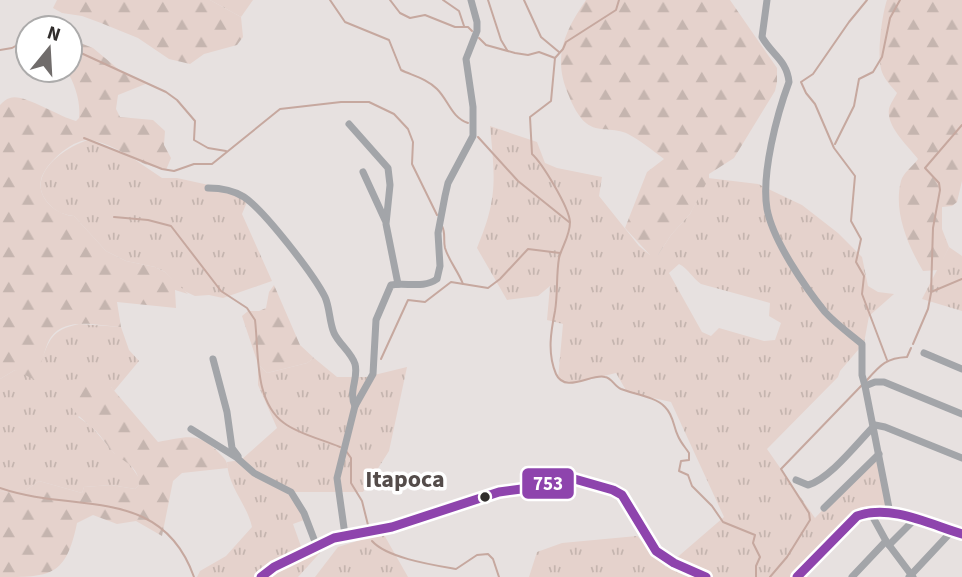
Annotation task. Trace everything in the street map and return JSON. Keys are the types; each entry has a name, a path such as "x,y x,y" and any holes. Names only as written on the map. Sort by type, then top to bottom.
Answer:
{"street":[{"path":"345,535 337,478 355,406 373,374 374,336 380,310 391,285 423,285 437,279 440,266 438,233 448,183 473,136 473,107 466,59 477,31 471,0"},
{"path":"767,0 762,37 783,62 789,82 770,153 766,198 770,222 801,280 829,316 862,344 862,375 868,384 890,513"},
{"path":"349,124 388,168 390,185 386,224"},
{"path":"363,172 386,224 398,284"},
{"path":"208,188 230,191 251,203 267,219 322,291 334,332 354,363 356,371 352,393 355,406"},
{"path":"924,353 962,369"},
{"path":"213,359 227,412 232,448 254,473 294,495 317,547"},
{"path":"868,384 884,382 962,414"},
{"path":"874,425 962,458"},
{"path":"796,480 808,485 814,483 874,425"},
{"path":"191,429 244,463"},
{"path":"824,508 879,454"},
{"path":"261,577 274,567 345,535 392,527 495,493 571,478 622,495 656,551 674,563 706,577"},
{"path":"869,510 887,543 911,576 952,531"},
{"path":"797,577 857,516 869,510 890,513 962,534"},
{"path":"852,577 914,520"}],"green space":[{"path":"57,0 210,0 241,17 243,37 237,45 204,54 190,64 169,59 138,38 84,17 84,14 62,13 53,8"},
{"path":"210,0 253,0 241,17"},
{"path":"586,0 730,0 777,68 775,91 734,158 709,174 690,214 658,255 650,255 625,228 647,172 664,159 628,134 596,128 586,123 574,107 564,82 561,57 566,34"},
{"path":"887,0 962,0 962,181 957,202 952,206 942,207 942,229 949,247 938,270 923,271 912,251 900,216 901,181 918,159 894,130 889,116 897,93 882,72 880,62 882,24"},
{"path":"84,44 93,48 123,73 148,83 118,95 116,109 120,117 153,120 165,131 164,145 171,158 166,170 143,163 103,143 83,140 53,160 41,180 42,194 55,209 74,216 106,251 126,261 165,272 188,294 175,290 176,308 117,302 121,327 74,324 57,330 49,340 41,363 59,372 61,384 41,383 15,370 0,379 0,105 16,97 76,121 79,112 74,84 84,84"},
{"path":"490,126 537,142 545,163 602,177 599,196 639,246 650,255 658,255 690,214 708,178 758,184 802,205 838,233 862,257 868,286 878,292 894,294 869,316 864,343 838,377 767,449 815,518 876,454 886,506 882,511 857,525 802,577 529,577 537,552 562,543 637,536 666,567 724,517 671,402 627,392 616,373 575,383 558,379 563,324 547,320 550,286 538,296 507,300 477,248 492,201 494,175","holes":["679,264 701,284 770,303 769,316 781,323 775,340 764,341 719,328 711,336 702,332 669,273"]},
{"path":"88,140 128,155 162,178 177,178 245,193 247,202 242,214 272,281 223,298 195,296 182,290 165,272 126,261 106,251 74,216 54,209 42,194 41,184 50,164 68,149"},
{"path":"949,247 962,256 962,311 922,299"},
{"path":"274,285 300,345 314,358 307,363 267,373 258,364 242,316 248,311 266,308 269,292"},
{"path":"79,324 121,327 129,350 139,361 114,391 111,387 78,417 91,426 114,453 127,460 139,478 139,485 135,489 111,485 84,487 82,493 39,481 26,490 0,492 0,379 15,370 21,371 40,364 53,337 62,329"},
{"path":"314,358 337,377 366,377 407,367 389,451 363,492 286,492 295,500 304,520 293,524 303,552 327,545 298,577 197,577 200,571 226,556 252,527 231,479 227,462 241,460 277,428 258,385 258,364 267,373 307,363"},
{"path":"74,379 111,387 158,442 199,439 226,460 228,468 182,473 173,481 162,536 136,521 117,524 93,515 77,523 67,554 53,570 32,576 0,577 0,492 26,490 39,481 82,493 84,487 111,485 135,489 139,485 134,469 113,452 72,408 67,394"},
{"path":"383,533 408,577 315,577 338,547"}],"waterway":[{"path":"330,0 345,22 389,40 401,70 433,86 458,117 468,123"},
{"path":"390,0 400,13 410,18 425,15 455,27 468,27 472,31"},
{"path":"443,0 459,11 464,26"},
{"path":"488,0 507,50"},
{"path":"524,0 541,37 559,52"},
{"path":"619,0 616,10 566,42 555,58 551,101 530,117 532,154 554,186 570,222 558,265 551,358 560,380 572,383 605,377 621,389 651,398 668,410 676,432 689,453 689,460 681,461 679,471 688,475 692,486 712,506 723,522 755,535 753,543 760,557 756,566 756,577"},
{"path":"867,0 813,74 801,82 815,104 834,148 855,176 851,221 861,239 856,262 864,276 862,294 887,360"},
{"path":"835,144 854,106 859,79 873,72 882,57 890,18 900,0"},
{"path":"479,38 486,45 515,53 528,55 539,52 555,58"},
{"path":"0,50 14,47"},
{"path":"84,54 166,92 177,100 195,121 194,140 208,148 226,151"},
{"path":"84,138 162,169 174,171 194,164 212,164 280,109 341,102 369,102 394,114 408,129 413,142 412,164 437,215"},
{"path":"913,344 928,309 931,293 933,228 940,190 939,183 925,168 962,125"},
{"path":"478,137 518,181 569,222"},
{"path":"114,217 148,220 171,226 221,291 247,308 255,320 260,376 267,402 274,414 297,431 340,447"},
{"path":"442,226 444,245 463,284"},
{"path":"381,359 408,300 425,302 451,282 488,288 528,249 560,253"},
{"path":"931,292 962,279"},
{"path":"867,380 885,363 907,357 911,348"},
{"path":"770,577 787,557 810,520 809,513 781,469 862,385"},
{"path":"346,451 351,458 351,483 362,501 369,529"},
{"path":"0,488 28,495 112,507 138,515 160,528 179,548 194,577"},
{"path":"372,541 399,556 456,569 477,555 488,554 493,559 499,577"}],"transit line":[{"name":"753","path":"261,577 274,567 334,538 392,527 499,492 571,478 622,495 656,551 674,563 706,577"},
{"name":"753","path":"797,577 857,516 883,512 896,514 962,534"}],"district":[{"name":"Itapoca","path":"405,479"}]}
